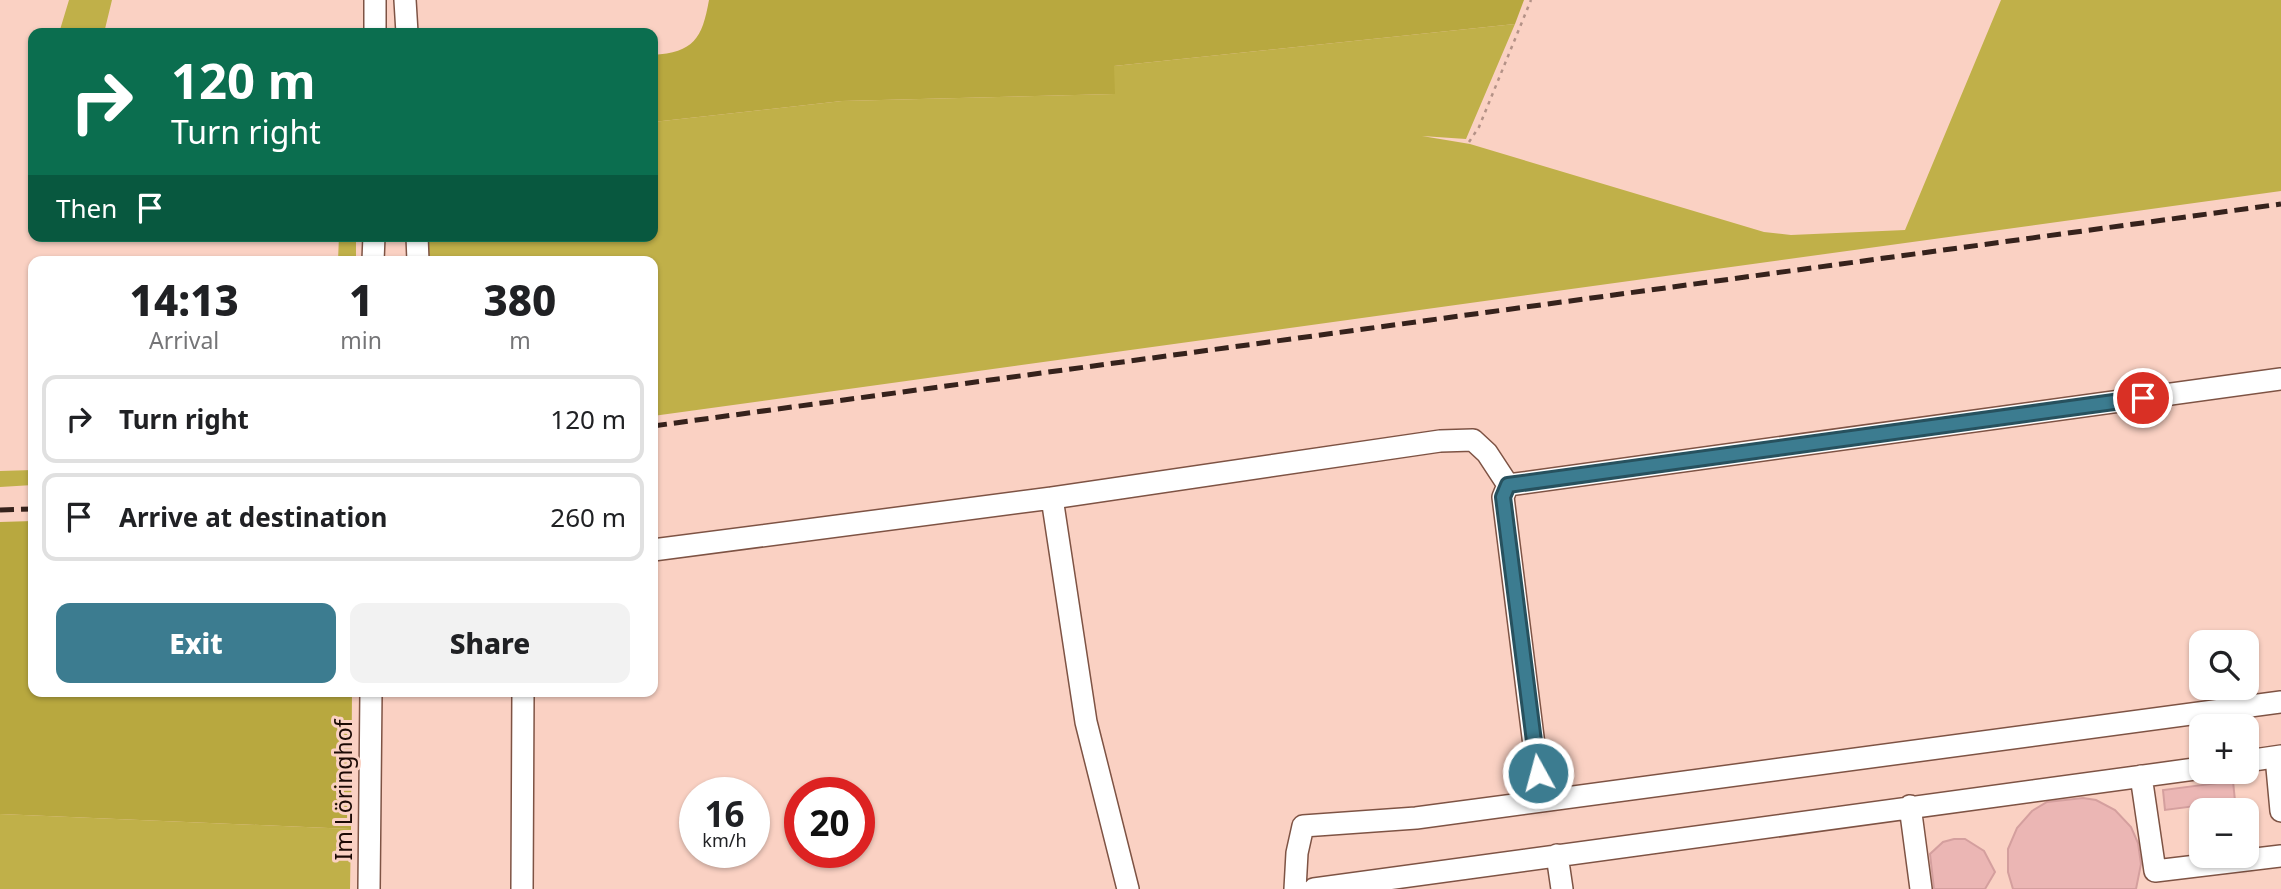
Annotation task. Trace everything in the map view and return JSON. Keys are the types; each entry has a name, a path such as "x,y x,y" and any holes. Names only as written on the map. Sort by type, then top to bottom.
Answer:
{"street":[{"path":"375,0 375,28"},
{"path":"405,0 407,28"},
{"path":"1508,485 2281,379"},
{"path":"658,549 1052,498 1440,441 1473,440 1487,453 1508,485"},
{"path":"1508,485 1503,497 1541,801"},
{"path":"1052,498 1086,722 1128,889"},
{"name":"Im Löringhof","path":"369,889 370,697"},
{"path":"522,889 523,697"},
{"path":"1295,889 1297,853 1303,826 1416,818 2281,702"},
{"path":"2259,759 2278,757 2281,811"},
{"path":"1314,889 2189,770"},
{"path":"2141,776 2155,871 2281,856"},
{"path":"1910,806 1921,889"},
{"path":"1557,855 1562,889"}],"path":[{"path":"1469,142 1479,127 1531,0"}],"shaded area":[{"path":"69,0 112,0 105,28 61,28"},
{"path":"709,0 1524,0 1515,24 1114,66 1115,94 842,101 658,121 658,54 687,47 694,41 703,25"},
{"path":"2001,0 2281,0 2281,191 658,415 658,256 426,256 425,242 658,242 658,121 842,101 1114,94 1114,66 1515,24 1466,139 1422,136 1470,144 1764,232 1791,235 1905,230"},
{"path":"339,242 356,242 356,256 338,256"},
{"path":"28,470 28,485 0,487 0,471"},
{"path":"28,521 28,697 352,697 351,829 0,814 0,522"},
{"path":"0,814 351,829 350,889 0,889"}],"building":[{"path":"2233,784 2235,798 2189,798 2189,807 2165,810 2163,790"},
{"path":"2083,798 2096,800 2115,810 2131,827 2138,843 2141,864 2136,889 2013,889 2008,872 2008,849 2017,828 2032,811 2047,802"},
{"path":"1965,839 1984,851 1995,872 1985,889 1934,889 1930,854 1943,842"}],"railway":[{"path":"658,425 2281,204"},
{"path":"0,510 28,509"}],"route":[{"path":"1538,773 1503,497 1508,485 2143,398"}]}
